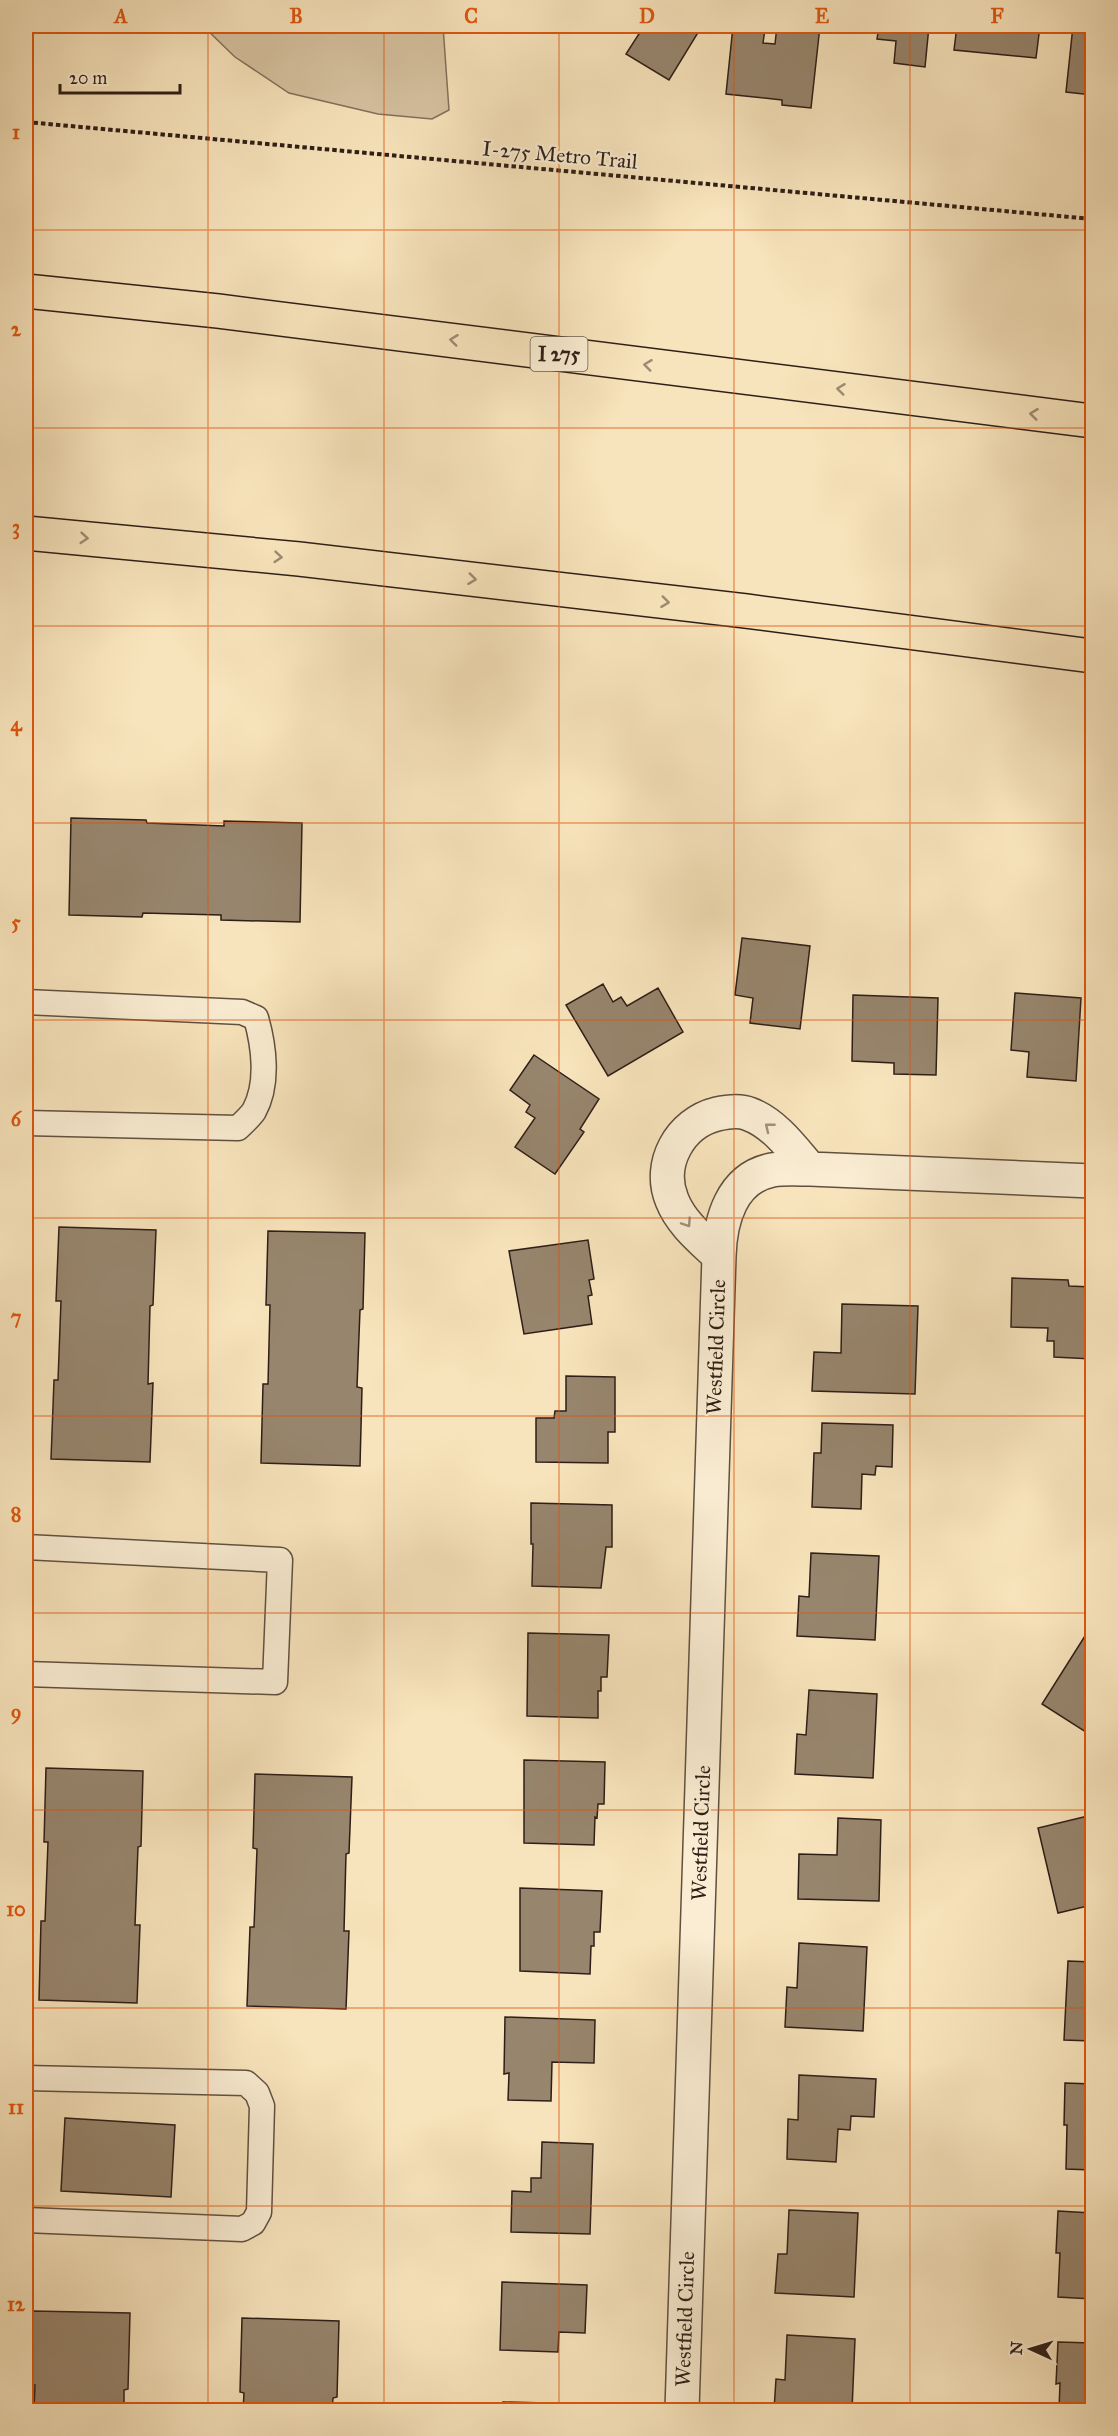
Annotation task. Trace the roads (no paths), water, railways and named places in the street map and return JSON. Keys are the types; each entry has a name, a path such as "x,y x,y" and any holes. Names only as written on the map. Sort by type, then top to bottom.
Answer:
{"highway":[{"name":"I 275","path":"26,291 218,310 1092,421"},
{"path":"26,533 311,560 746,611 1092,656"}],"street":[{"name":"Westfield Circle","path":"719,1256 690,1230 672,1200 666,1175 674,1150 682,1135 705,1117 726,1112 747,1113 773,1130 810,1169"},
{"name":"Westfield Circle","path":"682,2410 719,1256 723,1218 730,1202 741,1188 756,1176 771,1170 810,1169 1092,1181"}],"lane":[{"path":"26,1002 242,1012 256,1018 263,1043 262,1089 254,1112 238,1128 26,1124"},
{"path":"26,1547 280,1560 275,1682 26,1674"},
{"path":"26,2078 246,2083 257,2093 262,2106 259,2212 253,2223 242,2229 26,2220"}]}
